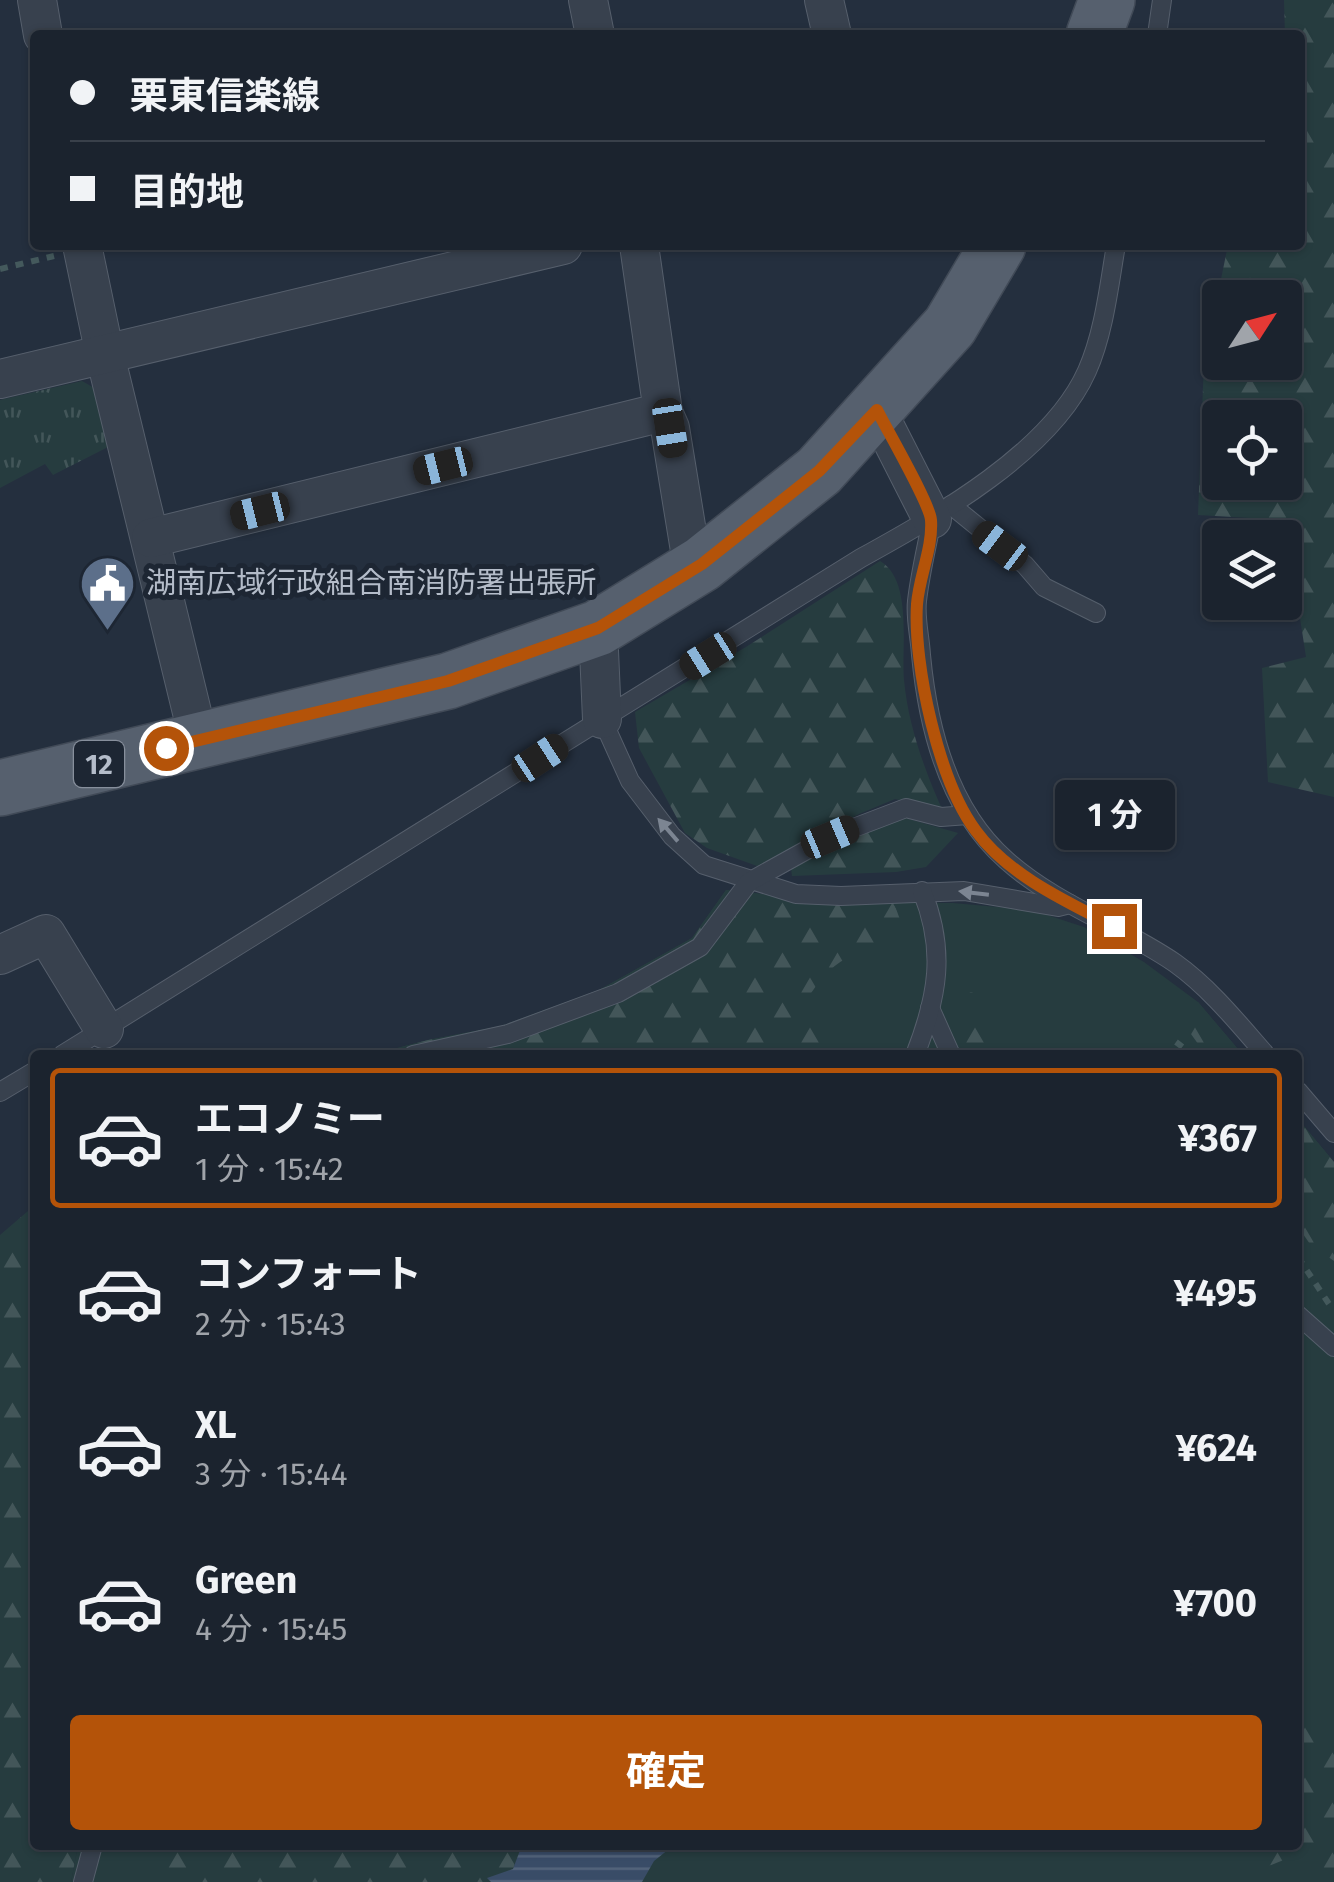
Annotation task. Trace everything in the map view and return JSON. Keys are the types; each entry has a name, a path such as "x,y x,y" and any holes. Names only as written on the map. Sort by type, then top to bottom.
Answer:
{"main road":[{"path":"1096,30 1108,0"},
{"name":"12","path":"0,788 448,681 598,628 693,569 819,471 950,326 995,250"}],"street":[{"path":"36,0 42,30"},
{"path":"588,0 595,30"},
{"path":"824,0 831,30"},
{"path":"83,250 199,740"},
{"path":"0,380 542,250"},
{"path":"640,250 662,412 670,428 693,569"},
{"path":"877,410 942,512"},
{"path":"150,538 662,412"},
{"path":"598,628 602,719"},
{"path":"0,955 46,934 104,1028"}],"lane":[{"path":"1158,30 1162,0"},
{"path":"70,1050 942,512 1059,419 1088,370 1115,250"},
{"path":"942,512 1024,565 1044,588 1096,613"},
{"path":"942,512 917,605 924,695 944,768 976,831 1009,863 1070,904 1177,964 1261,1050"},
{"path":"602,719 630,781 672,836 704,865 796,894 964,891 1058,907 1070,904"},
{"path":"435,1050 508,1034 618,994 700,947 749,882 830,837 906,808 941,817 968,815"},
{"path":"917,1050 938,968 935,924 922,891"},
{"path":"930,1008 948,1050"},
{"path":"0,1092 30,1074"},
{"path":"1302,1096 1334,1133"},
{"path":"1302,1318 1334,1346"},
{"path":"83,1882 92,1850"}],"path":[{"path":"1176,1042 1186,1050"},
{"path":"1302,1263 1334,1312"}],"green space":[{"path":"1284,0 1334,0 1334,797 1268,782 1262,668 1306,657 1300,620 1302,520 1198,515 1202,413 1202,500 1302,500 1302,400 1203,400 1203,380 1302,380 1302,280 1221,280 1227,250 1305,250 1305,30 1285,30"},
{"path":"82,381 96,389 110,446 53,475 45,464 0,488 0,400"},
{"path":"880,561 890,570 901,598 909,713 942,809 895,799 760,867 707,848 685,833 639,748 635,712"},
{"path":"902,817 958,833 926,867 792,876 791,868 833,845"},
{"path":"726,890 834,902 953,903 1032,910 1084,927 1144,962 1198,1002 1239,1050 389,1050 501,1026 599,990 692,938"},
{"path":"726,890 834,902 894,903 903,928 890,942 841,962 824,976 807,999 862,1050 389,1050 501,1026 599,990 692,938"},
{"path":"971,992 988,999 991,1016 1007,1041 991,1050 967,1050 954,1001"},
{"path":"1198,1002 1239,1050 1202,1050 1186,1027"},
{"path":"1302,1124 1334,1162 1334,1882 71,1882 77,1850 1302,1850"},
{"path":"1302,1124 1334,1162 1334,1261 1310,1244 1302,1233"},
{"path":"30,1209 30,1850 77,1850 71,1882 0,1882 0,1235"},
{"path":"1302,1723 1334,1734 1334,1880 1291,1857 1266,1867 1220,1850 1302,1850"},
{"path":"157,1850 520,1850 513,1869 488,1877 491,1882 157,1882 150,1866"}],"water":[{"path":"520,1850 668,1850 654,1861 642,1882 491,1882 487,1878 513,1869"}],"place":[{"name":"湖南広域行政組合南消防署出張所","path":"107,632"}],"route":[{"path":"166,748 448,681 598,628 702,564 819,471 877,410 932,519 917,605 924,695 944,768 976,831 1009,863 1070,904 1114,926"}]}
